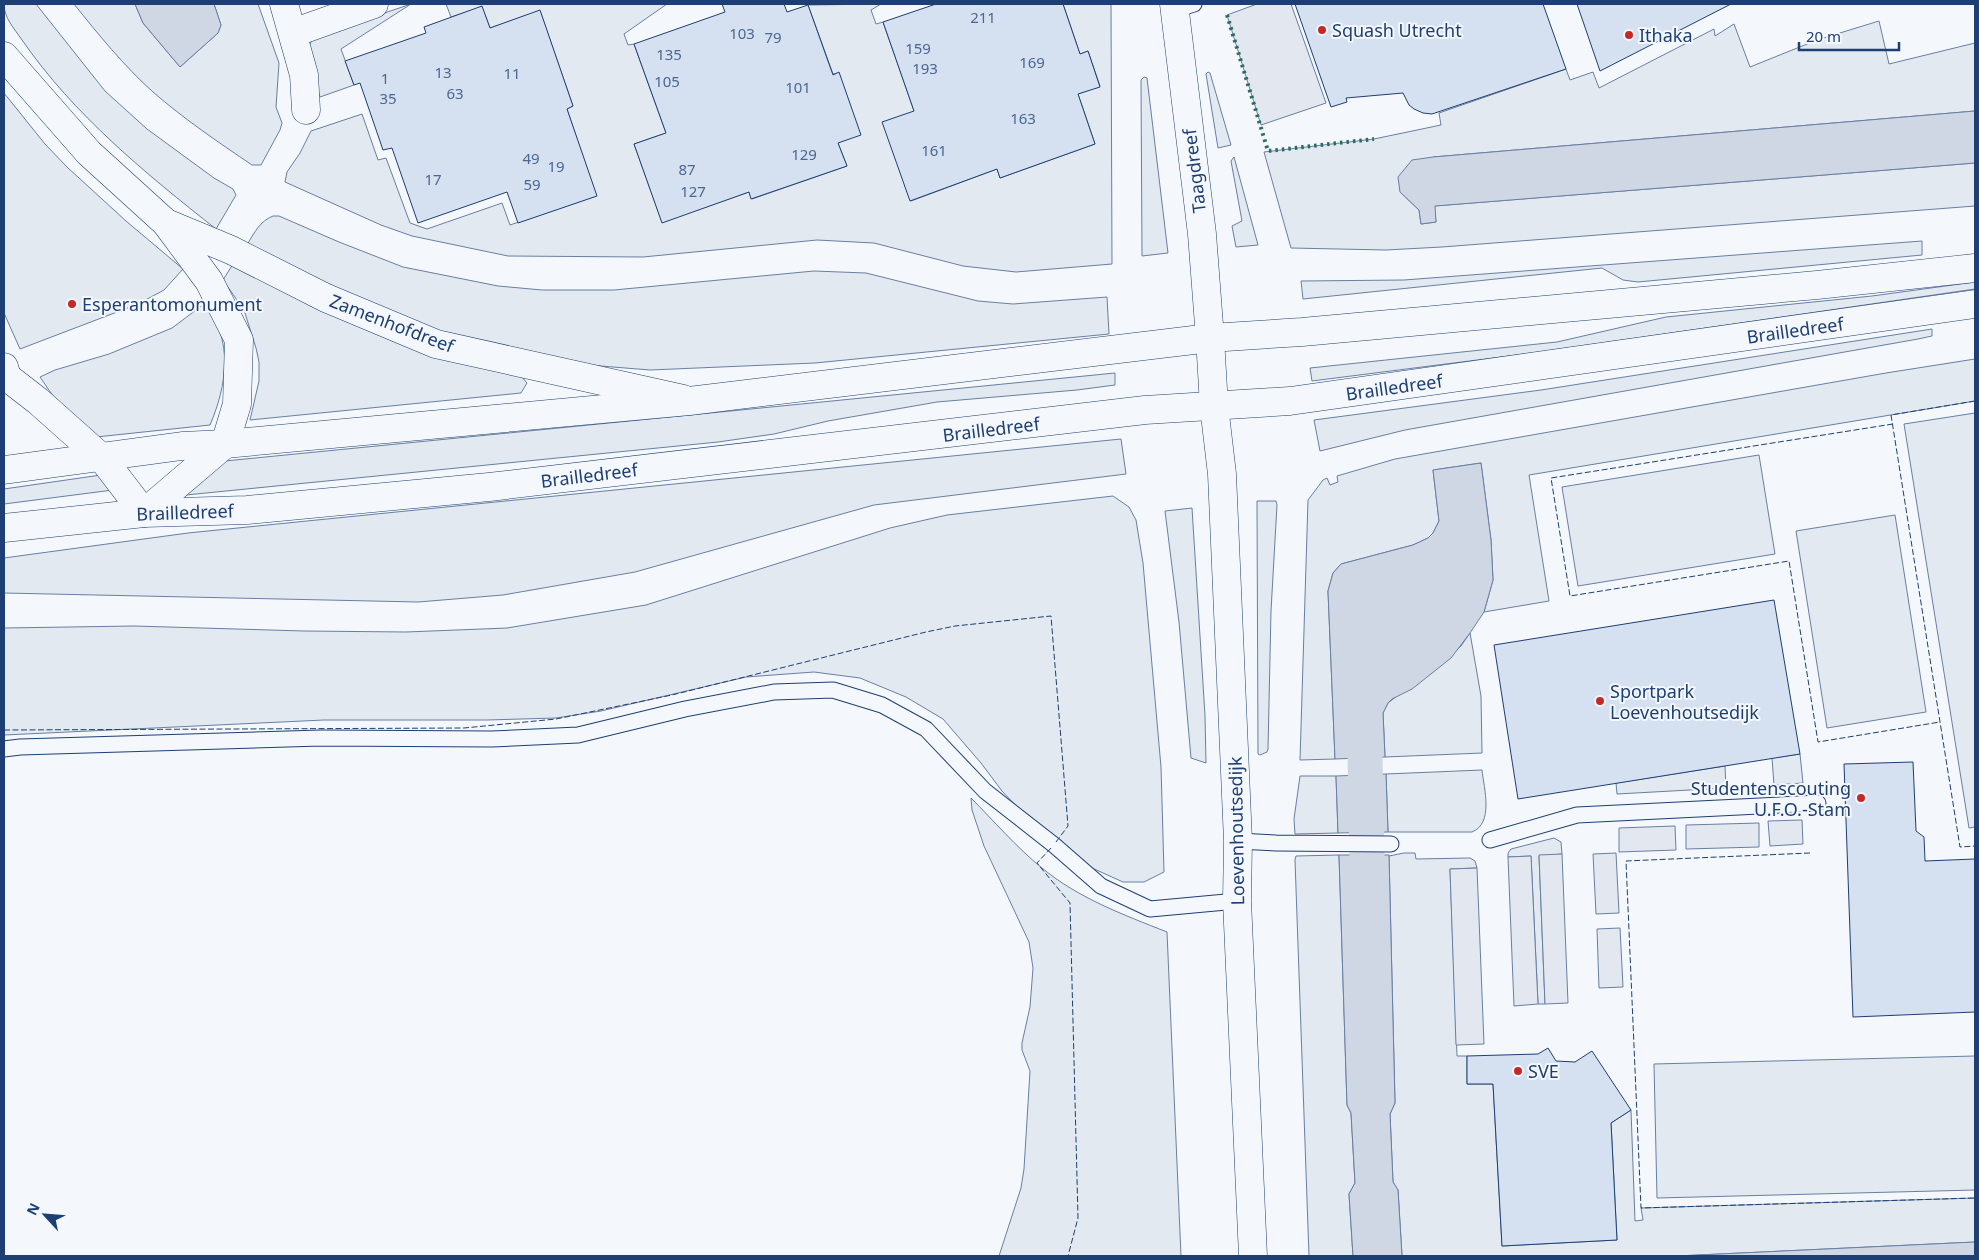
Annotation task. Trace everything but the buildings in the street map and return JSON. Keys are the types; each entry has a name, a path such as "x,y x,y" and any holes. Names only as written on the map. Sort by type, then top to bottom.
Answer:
{"main road":[{"path":"284,4 304,75 306,110"},
{"path":"293,33 374,4"},
{"name":"Taagdreef","path":"1181,6 1202,234 1214,406"},
{"name":"Zamenhofdreef","path":"4,56 89,153 166,223 209,281 239,340 237,404 225,444"},
{"name":"Zamenhofdreef","path":"166,223 230,250 326,298 436,344 689,401"},
{"path":"4,470 182,446 225,444 689,401 1210,338 1302,332 1757,291 1975,268"},
{"name":"Brailledreef","path":"4,528 144,513 247,510 489,487 1145,410 1300,400 1975,304"},
{"path":"5,380 38,401 102,458 144,513 225,444"},
{"name":"Loevenhoutsedijk","path":"1214,406 1222,474 1238,841 1237,901 1253,1256"}],"lane":[{"path":"4,749 321,738 492,739 578,735 685,709 774,692 833,690 882,705 926,729 985,791 1040,833 1101,886 1150,909 1237,901"},
{"path":"1490,840 1577,815 1818,803"},
{"path":"1238,841 1392,844"}],"shaded area":[{"path":"4,4 36,4 105,91 147,129 214,178 233,189 236,195 216,229 112,142 64,93 42,67 13,27 4,9"},
{"path":"74,4 135,4 143,23 180,67 218,33 221,25 214,4 258,4 279,63 276,107 282,123 261,165 252,165 189,121 153,92 122,61"},
{"path":"135,4 214,4 221,25 218,33 180,67 143,23"},
{"path":"411,4 341,49 354,85 320,97 309,65 308,49 311,42 317,36"},
{"path":"446,4 667,4 624,34 628,45 634,44 666,133 634,144 662,222 749,192 752,199 847,166 838,143 838,73 833,74 808,5 881,4 871,10 876,24 883,22 914,111 911,201 997,169 1000,178 1095,144 1078,94 1100,86 1088,51 1080,54 1063,4 1111,4 1112,264 1016,272 963,266 874,243 817,240 643,257 508,256 412,236 381,225 285,182 287,172 300,153 311,131 362,114 378,160 386,158 410,223 427,229 502,203 510,225 596,196 567,109 573,106 540,11 490,28 482,7 451,17"},
{"path":"1257,4 1291,4 1326,103 1261,125 1227,15"},
{"path":"1879,21 1889,64 1975,43 1975,111 1433,157 1400,192 1419,210 1421,224 1436,222 1434,206 1975,163 1975,206 1442,247 1386,250 1291,248 1264,152 1374,139 1441,125 1439,113 1566,69 1570,80 1593,72 1599,88 1714,29 1715,36 1734,24 1750,67 1817,40"},
{"path":"1210,73 1231,145 1218,148 1206,74"},
{"path":"1144,77 1147,78 1168,253 1142,256 1141,80"},
{"path":"4,93 45,144 67,167 126,221 183,269 164,290 138,304 20,349 4,313"},
{"path":"1975,111 1975,163 1435,206 1436,222 1421,224 1419,210 1400,192 1398,177 1412,160 1433,157"},
{"path":"1234,157 1258,245 1236,247 1232,226 1242,221 1231,161"},
{"path":"273,216 279,216 403,267 498,286 542,290 614,290 814,271 866,273 978,301 1013,304 1107,297 1109,334 815,363 650,370 576,364 432,331 353,300 247,245 261,224"},
{"path":"1922,241 1922,255 1638,282 1623,280 1602,268 1303,299 1301,281 1404,280"},
{"path":"233,264 311,306 400,344 521,376 527,383 521,393 250,420 259,381 259,362 244,310 223,280"},
{"path":"1975,282 1975,289 1540,352 1312,381 1310,368 1557,342 1666,317 1872,296"},
{"path":"204,304 214,318 220,332 224,347 225,363 220,394 210,425 96,437 53,396 40,377 55,370 109,354 172,328"},
{"path":"1932,329 1932,336 1918,339 1405,430 1320,451 1314,420 1541,390"},
{"path":"1975,359 1975,401 1529,475 1549,601 1484,612 1493,580 1491,540 1481,463 1433,470 1439,521 1433,533 1428,538 1413,545 1341,564 1333,573 1328,591 1335,759 1300,760 1308,500 1323,480 1327,478 1330,485 1338,482 1337,476 1395,459"},
{"path":"1115,373 1115,385 937,402 828,421 774,434 718,442 186,495 225,461"},
{"path":"1975,413 1975,827 1969,828 1904,424"},
{"path":"1121,439 1126,474 874,505 635,572 503,595 418,602 4,593 4,558 188,533"},
{"path":"1759,455 1775,554 1578,586 1562,487"},
{"path":"1481,463 1491,540 1493,580 1484,612 1451,658 1412,689 1388,703 1383,713 1385,757 1335,759 1328,591 1333,573 1341,564 1413,545 1428,538 1439,521 1433,470"},
{"path":"101,475 113,490 4,504 4,489"},
{"path":"1113,496 1129,507 1136,520 1143,563 1161,767 1164,872 1144,882 1123,882 1092,868 1040,831 1002,791 981,763 943,719 906,697 860,678 814,672 746,677 601,711 556,718 324,720 4,735 4,628 134,626 406,632 507,628 646,605 890,528 947,515"},
{"path":"1257,501 1276,501 1277,505 1271,611 1268,749 1267,752 1260,755 1258,754"},
{"path":"1192,508 1205,716 1206,763 1191,758 1179,622 1165,511"},
{"path":"1895,515 1926,712 1827,728 1796,531"},
{"path":"1470,633 1481,696 1482,753 1385,757 1383,713 1388,703 1461,646"},
{"path":"1800,754 1803,783 1774,785 1772,758"},
{"path":"1725,766 1726,788 1617,794 1616,783"},
{"path":"1482,770 1486,805 1483,821 1479,828 1472,832 1388,832 1386,774"},
{"path":"1386,774 1388,832 1338,833 1336,776"},
{"path":"1300,776 1336,776 1338,833 1295,834 1294,819"},
{"path":"971,798 1005,834 1056,879 1102,905 1167,932 1181,1256 999,1256 1021,1188 1024,1169 1030,1071 1022,1050 1022,1043 1030,1007 1033,968 1029,942 984,846 972,810"},
{"path":"1802,820 1803,844 1770,846 1768,821"},
{"path":"1759,823 1759,847 1686,849 1686,825"},
{"path":"1675,826 1676,850 1619,852 1619,828"},
{"path":"1554,838 1561,842 1562,854 1539,856 1545,1004 1538,1004 1531,856 1508,857 1508,853 1511,849"},
{"path":"1415,853 1416,859 1470,858 1475,861 1477,868 1450,869 1457,1056 1467,1056 1467,1084 1493,1084 1502,1246 1617,1240 1611,1123 1631,1110 1635,1221 1643,1220 1641,1208 1975,1198 1975,1242 1677,1256 1402,1256 1398,1190 1393,1182 1390,1114 1395,1103 1389,856"},
{"path":"1616,853 1619,913 1596,914 1593,854"},
{"path":"1562,854 1568,1003 1545,1004 1539,855"},
{"path":"1339,855 1347,1105 1351,1113 1355,1183 1349,1194 1353,1256 1309,1256 1295,860 1296,856"},
{"path":"1339,855 1389,855 1395,1103 1390,1114 1393,1182 1398,1190 1402,1256 1353,1256 1349,1194 1355,1183 1351,1113 1347,1105"},
{"path":"1531,856 1538,1004 1514,1006 1508,857"},
{"path":"1477,868 1484,1044 1456,1045 1450,869"},
{"path":"1620,928 1623,987 1599,988 1597,929"},
{"path":"1975,1056 1975,1190 1657,1198 1654,1064"},
{"path":"1975,1242 1975,1256 1677,1256"}],"waterway":[{"path":"1364,710 1368,903"}],"hedge":[{"path":"1227,15 1268,151 1374,139"}],"fence":[{"path":"1975,401 1891,415 1960,847 1975,846"},
{"path":"1893,424 1551,478 1570,596 1789,561 1818,742 1940,722"},
{"path":"4,730 464,728 556,719 672,695 926,632 955,626 1051,616 1068,826 1056,842"},
{"path":"1051,848 1037,863 1070,903 1078,1218 1068,1256"},
{"path":"1810,853 1626,861 1641,1208 1975,1198"}],"place":[{"name":"Squash Utrecht","path":"1322,30"},
{"name":"Ithaka","path":"1629,35"},
{"name":"Esperantomonument","path":"72,304"},
{"name":"Sportpark Loevenhoutsedijk","path":"1600,701"},
{"name":"Studentenscouting U.F.O.-Stam","path":"1861,798"},
{"name":"SVE","path":"1518,1071"}]}
